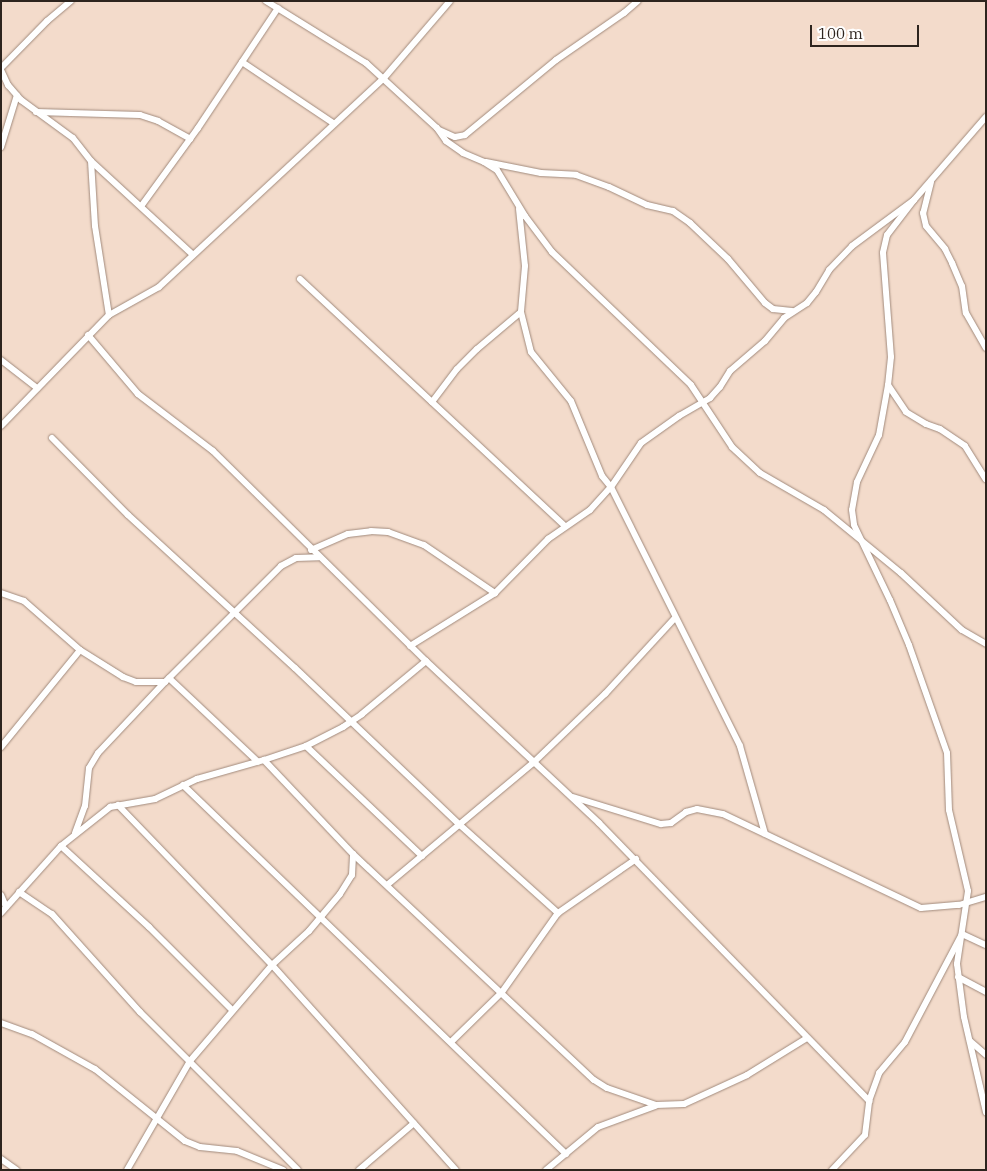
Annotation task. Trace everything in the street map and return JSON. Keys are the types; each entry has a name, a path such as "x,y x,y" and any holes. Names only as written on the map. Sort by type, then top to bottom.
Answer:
{"street":[{"path":"71,1 47,21 1,69 17,95 36,112 74,138 91,161 142,205 193,255"},
{"path":"266,1 352,54 384,78 437,128 446,141 462,153 484,162 541,173 576,176 600,184 647,205 673,212 690,223 716,248 769,306 783,312 794,311"},
{"path":"1,426 109,315 159,287 333,123 384,78 450,1"},
{"path":"437,128 455,137 465,135 556,60 624,13 638,1"},
{"path":"142,205 190,140 278,8"},
{"path":"242,62 333,123"},
{"path":"1,147 17,95"},
{"path":"36,112 140,115 158,122 190,140"},
{"path":"986,117 914,200 887,236 883,253 891,357 888,386 878,435 857,482 852,510 854,525 909,645 947,753 949,810 968,891 968,902 957,964 958,977 986,1112"},
{"path":"91,161 95,226 109,315"},
{"path":"484,162 496,170 518,205 552,252 692,385 732,447 760,473 824,510 901,573 962,630 986,644"},
{"path":"931,181 923,213 926,226 945,249 952,262 962,286 966,313 986,348"},
{"path":"410,646 495,593 540,546 565,526 590,510 611,487 641,443 678,416 703,402 720,388 730,371 765,341 784,318 816,292 829,270 852,246 914,200"},
{"path":"518,205 525,266 521,312 531,352 571,401 602,476 611,487 740,746 765,834"},
{"path":"300,279 565,526"},
{"path":"432,402 457,369 477,349 521,312"},
{"path":"88,335 138,394 213,451 319,557 358,592 410,646 636,859 869,1101"},
{"path":"1,360 37,388"},
{"path":"888,386 906,412 926,424 940,429 965,446 986,479"},
{"path":"52,438 128,515 351,721 460,825 558,913"},
{"path":"312,550 348,534 371,531 388,532 424,546 495,593"},
{"path":"74,834 85,806 87,776 93,760 167,680 281,566 296,558 319,557"},
{"path":"1,593 24,601 80,650 108,668 136,682 167,680 261,761 353,854 594,1080 607,1088 656,1106"},
{"path":"387,884 460,825 533,762 605,694 675,618"},
{"path":"1,747 80,650"},
{"path":"1,913 61,846 104,811 118,805 155,799 183,785 306,746 351,721 426,661"},
{"path":"306,746 422,856"},
{"path":"183,785 566,1154"},
{"path":"570,796 661,824 671,823 691,810 709,810 723,814 921,908 937,908 968,902 986,896"},
{"path":"118,805 272,965 456,1170"},
{"path":"61,846 149,927 232,1010"},
{"path":"127,1170 190,1061 272,965 301,940 319,918 352,875 353,854"},
{"path":"451,1042 502,992 558,913 636,859"},
{"path":"19,892 52,914 140,1012 298,1170"},
{"path":"1,895 6,907"},
{"path":"962,934 986,945"},
{"path":"832,1170 865,1135 869,1101 879,1073 905,1042 962,934"},
{"path":"958,977 986,992"},
{"path":"1,1023 32,1034 95,1069 191,1144 237,1151 284,1170"},
{"path":"546,1170 598,1127 656,1106 684,1104 711,1093 747,1075 807,1038"},
{"path":"970,1040 986,1055"},
{"path":"359,1170 414,1123"},
{"path":"1,1159 17,1170"}]}
